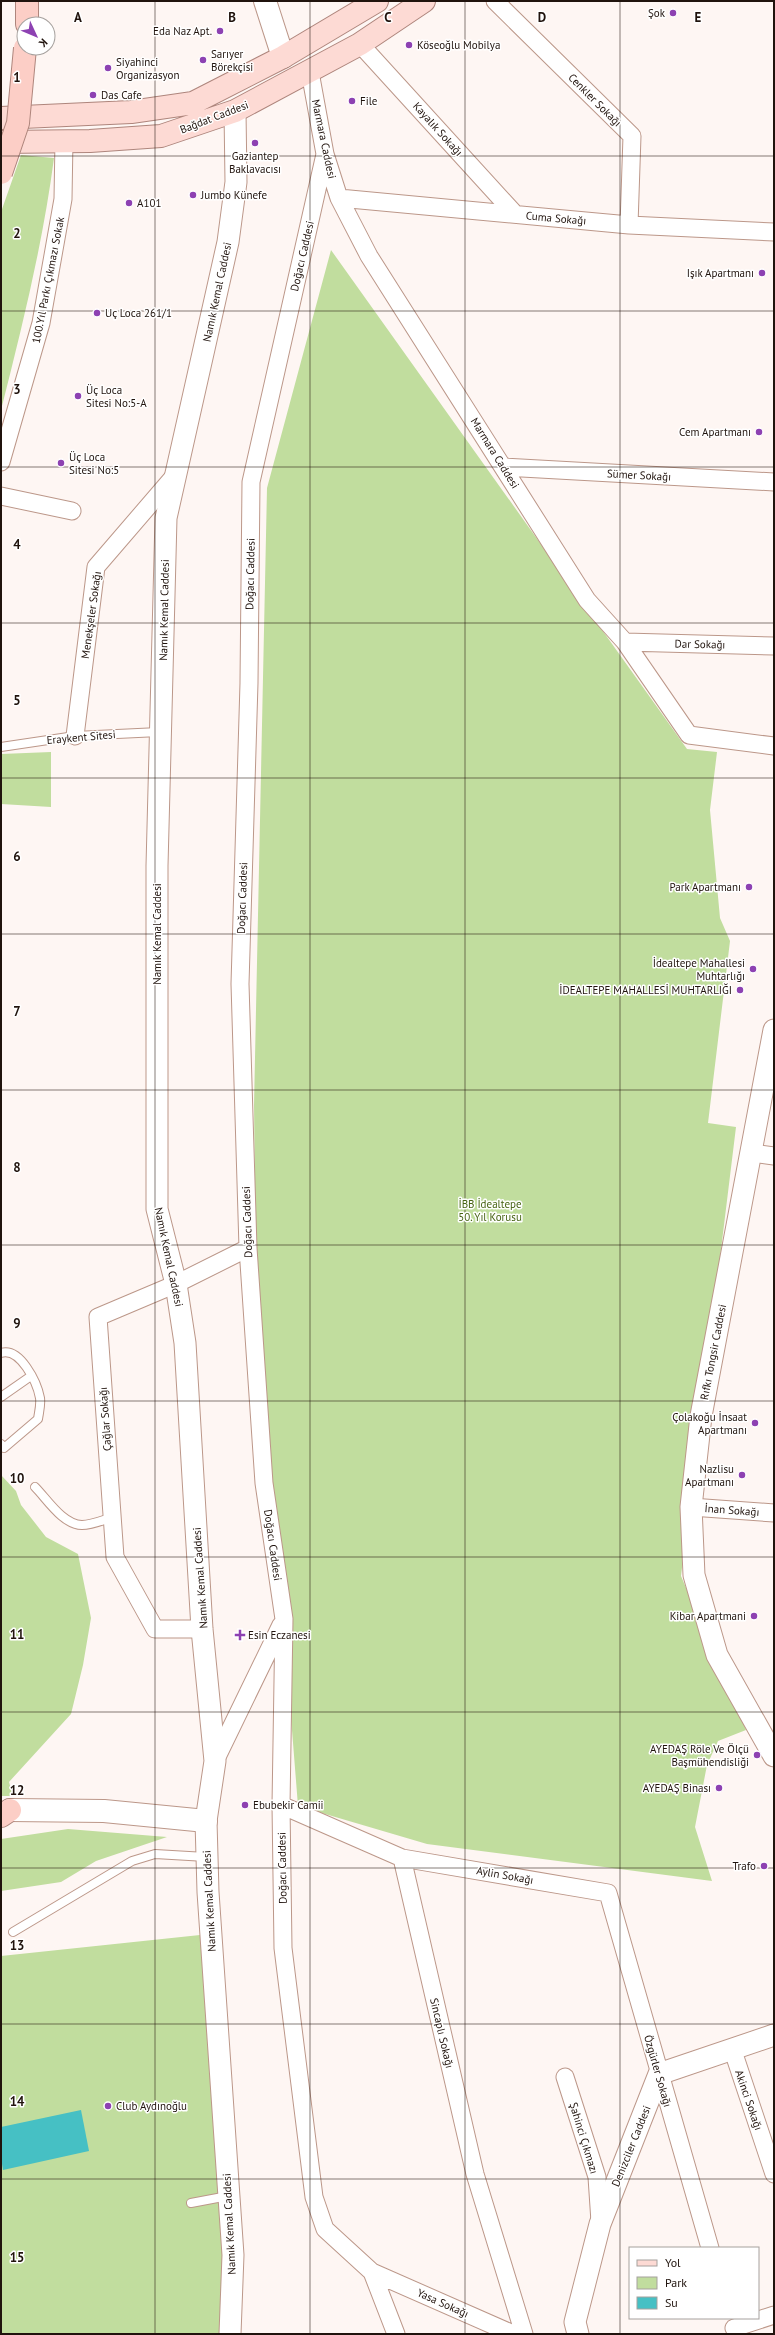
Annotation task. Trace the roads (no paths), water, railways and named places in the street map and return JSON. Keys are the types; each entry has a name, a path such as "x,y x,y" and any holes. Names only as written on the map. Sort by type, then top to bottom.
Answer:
{"highway":[{"path":"27,1 27,16"},
{"path":"1,173 18,123 24,56"}],"main road":[{"path":"265,1 283,57"},
{"name":"Bağdat Caddesi","path":"1,118 131,112 193,103 283,57 377,1"},
{"name":"Bağdat Caddesi","path":"1,142 161,136 235,111 360,44 424,1"},
{"path":"3,1810 104,1811 206,1821"}],"street":[{"name":"Cenkler Sokağı","path":"495,1 632,136 629,225"},
{"name":"Kayalık Sokağı","path":"360,44 515,214"},
{"name":"Marmara Caddesi","path":"310,72 325,154 338,198 369,256 587,600 625,642 689,735 774,746"},
{"name":"Namık Kemal Caddesi","path":"230,2334 233,2255 207,1857 206,1821 215,1761 202,1629 186,1343 176,1284 157,1209 157,866 162,732 166,518 228,242 236,182 235,111"},
{"name":"100.Yıl Parkı Çıkmazı Sokak","path":"1,462 42,323 63,199 64,140"},
{"name":"Doğacı Caddesi","path":"325,154 251,482 249,683 240,984 248,1248 264,1483 284,1620 281,1805 284,1948 314,2197 325,2229 372,2272"},
{"name":"Cuma Sokağı","path":"338,198 629,225 774,232"},
{"name":"Sümer Sokağı","path":"504,467 774,482"},
{"name":"Menekşeler Sokağı","path":"75,736 96,567 176,474"},
{"path":"1,496 72,511"},
{"name":"Dar Sokağı","path":"625,642 774,646"},
{"name":"Rıfkı Tongsir Caddesi","path":"774,1030 752,1153 701,1416 691,1507 694,1575 717,1655 774,1756"},
{"path":"752,1153 774,1156"},
{"name":"Çağlar Sokağı","path":"202,1629 155,1629 115,1557 98,1317 176,1284 248,1248"},
{"name":"İnan Sokağı","path":"691,1507 774,1513"},
{"path":"215,1761 284,1620"},
{"path":"281,1805 402,1858"},
{"name":"Aylin Sokağı","path":"402,1858 608,1893"},
{"name":"Sincaplı Sokağı","path":"402,1858 475,2174 524,2334"},
{"name":"Özgürler Sokağı","path":"608,1893 710,2247"},
{"path":"659,2074 774,2035"},
{"name":"Akinci Sokağı","path":"732,2048 774,2174"},
{"name":"Denizciler Caddesi","path":"578,2334 575,2322 600,2224 659,2074"},
{"name":"Şahinci Çıkmazı","path":"565,2078 597,2177 600,2224"},
{"path":"372,2272 396,2334"},
{"name":"Yasa Sokağı","path":"372,2272 513,2334"},
{"path":"733,2327 774,2315"}],"lane":[{"name":"Eraykent Sitesi","path":"1,747 75,736 162,732"},
{"path":"1,1353 8,1351 17,1354 31,1376 39,1396 38,1420 2,1446"},
{"path":"1,1397 31,1376"},
{"path":"35,1487 64,1517 74,1524 88,1525 112,1518"},
{"path":"13,1932 132,1861 143,1857 167,1853 207,1857"},
{"path":"191,2203 229,2196"}],"water":[{"path":"81,2110 89,2151 3,2170 1,2158 1,2127"}],"place":[{"name":"Şok","path":"673,13"},
{"name":"Eda Naz Apt.","path":"220,31"},
{"name":"Köseoğlu Mobilya","path":"409,45"},
{"name":"Sarıyer Börekçisi","path":"203,60"},
{"name":"Siyahinci Organizasyon","path":"108,68"},
{"name":"Das Cafe","path":"93,95"},
{"name":"File","path":"352,101"},
{"name":"Gaziantep Baklavacısı","path":"255,143"},
{"name":"Jumbo Künefe","path":"193,195"},
{"name":"A101","path":"129,203"},
{"name":"Işık Apartmanı","path":"762,273"},
{"name":"Uç Loca 261/1","path":"97,313"},
{"name":"Üç Loca Sitesi No:5-A","path":"78,396"},
{"name":"Cem Apartmanı","path":"759,432"},
{"name":"Üç Loca Sitesi No:5","path":"61,463"},
{"name":"Park Apartmanı","path":"749,887"},
{"name":"İdealtepe Mahallesi Muhtarlığı","path":"753,969"},
{"name":"İDEALTEPE MAHALLESİ MUHTARLIĞI","path":"740,990"},
{"name":"Çolakoğu İnsaat Apartmanı","path":"755,1423"},
{"name":"Nazlisu Apartmanı","path":"742,1475"},
{"name":"Kibar Apartmani","path":"754,1616"},
{"name":"Esin Eczanesi","path":"240,1635"},
{"name":"AYEDAŞ Röle Ve Ölçü Başmühendisliği","path":"757,1755"},
{"name":"AYEDAŞ Binası","path":"719,1788"},
{"name":"Ebubekir Camii","path":"245,1805"},
{"name":"Trafo","path":"764,1866"},
{"name":"Club Aydınoğlu","path":"108,2106"}],"park label":[{"name":"İBB İdealtepe 50. Yıl Korusu","path":"490,1210"}]}
